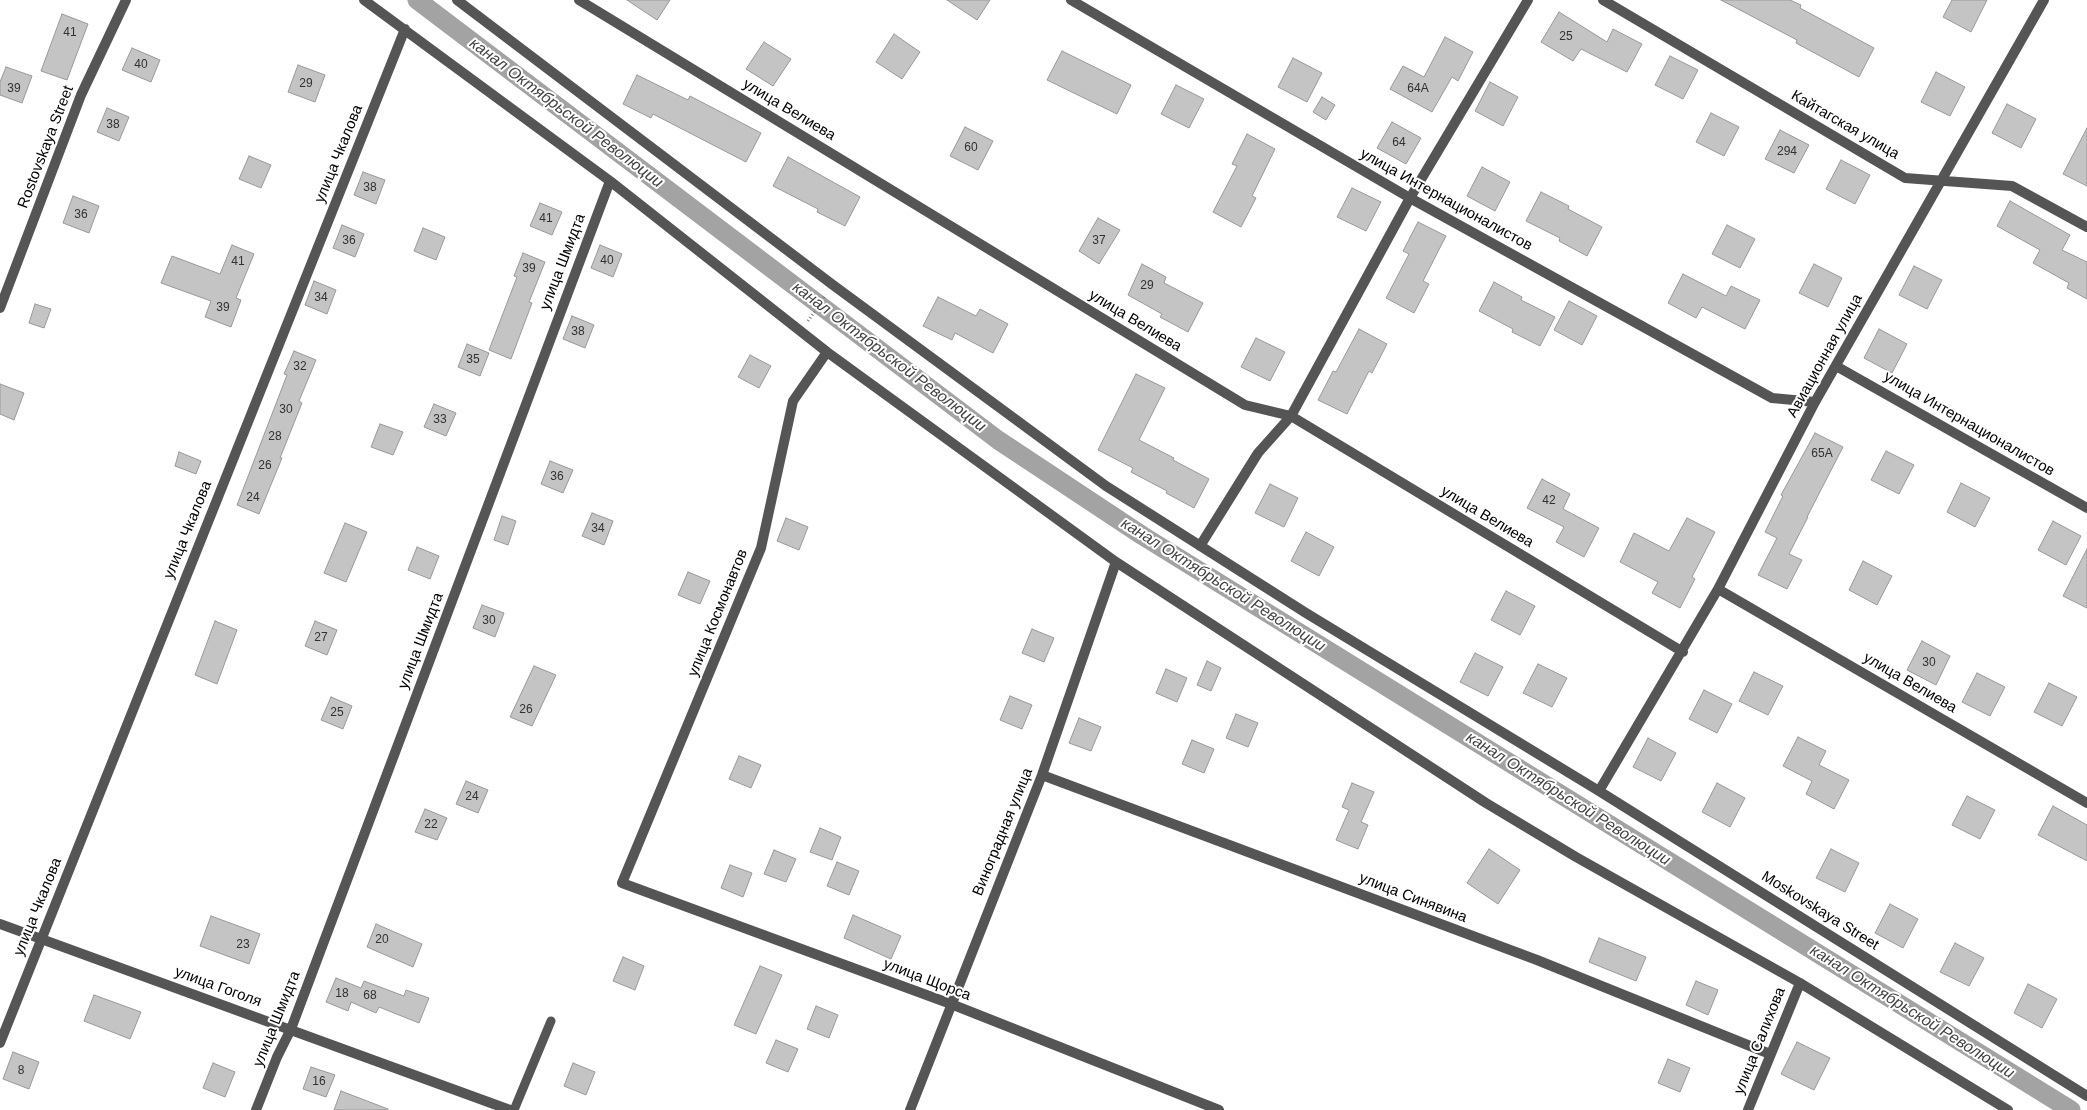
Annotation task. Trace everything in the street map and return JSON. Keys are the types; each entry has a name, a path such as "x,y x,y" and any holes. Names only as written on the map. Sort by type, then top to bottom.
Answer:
{"street":[{"name":"Rostovskaya Street","path":"0,308 81,95 126,0"},
{"path":"364,0 610,181 827,352 1116,562 1486,803 1576,857 1800,983 2008,1110"},
{"name":"Moskovskaya Street","path":"457,0 826,279 1106,486 1306,613 1599,791 2087,1096"},
{"name":"улица Велиева","path":"579,0 1245,405 1291,416 1683,652"},
{"name":"улица Интернационалистов","path":"1071,0 1410,198 1772,398 1815,402"},
{"path":"1200,546 1258,454 1291,416 1410,198 1528,0"},
{"name":"Кайтагская улица","path":"1603,0 1905,178 2012,186 2087,227"},
{"name":"Авиационная улица","path":"1599,791 1683,652 1718,589 1815,402 2044,0"},
{"name":"улица Чкалова","path":"0,1043 405,29"},
{"name":"улица Шмидта","path":"256,1110 277,1057 291,1029 610,181"},
{"name":"улица Космонавтов","path":"622,883 761,548 793,401 827,352"},
{"name":"улица Интернационалистов","path":"1836,366 2087,508"},
{"name":"Виноградная улица","path":"910,1110 950,1004 1042,775 1116,562"},
{"name":"улица Велиева","path":"1718,589 2087,803"},
{"name":"улица Синявина","path":"1042,775 1536,960 1770,1054"},
{"name":"улица Щорса","path":"622,883 950,1004 1219,1110"},
{"name":"улица Гоголя","path":"0,924 512,1110"},
{"name":"улица Салихова","path":"1748,1110 1800,983"}],"lane":[{"path":"512,1110 551,1022"}],"path":[{"path":"807,322 826,294"}],"building":[{"path":"627,0 670,0 657,20"},
{"path":"947,0 990,0 977,20"},
{"path":"1721,0 1790,0 1801,5 1800,8 1874,48 1859,77 1796,43 1797,40"},
{"path":"1952,0 1987,0 1971,32 1943,17"},
{"path":"1559,12 1607,42 1613,29 1642,44 1627,72 1581,49 1573,61 1541,42"},
{"path":"62,14 88,24 67,80 41,71"},
{"path":"894,34 920,52 902,79 876,62"},
{"path":"1445,37 1473,52 1458,81 1452,77 1432,112 1390,89 1403,66 1424,77"},
{"path":"764,42 791,59 773,86 746,69"},
{"path":"132,48 160,60 151,82 122,70"},
{"path":"1062,51 1131,85 1117,114 1047,80"},
{"path":"1670,56 1698,70 1683,99 1655,85"},
{"path":"1293,58 1322,73 1307,102 1278,87"},
{"path":"298,65 325,75 315,102 288,92"},
{"path":"6,67 32,76 22,103 0,95 0,82"},
{"path":"1936,72 1965,87 1950,116 1921,102"},
{"path":"637,75 688,100 690,96 761,133 746,162 653,114 651,118 623,104"},
{"path":"1490,82 1518,97 1503,126 1475,111"},
{"path":"1176,85 1204,99 1189,128 1161,114"},
{"path":"1322,97 1335,105 1326,120 1313,112"},
{"path":"2007,104 2036,119 2021,148 1992,133"},
{"path":"107,108 129,117 119,141 97,132"},
{"path":"1711,113 1739,127 1724,156 1696,142"},
{"path":"1392,122 1421,138 1406,164 1377,148"},
{"path":"965,127 993,141 978,170 950,156"},
{"path":"2087,128 2087,186 2063,174"},
{"path":"1780,130 1809,145 1794,173 1765,159"},
{"path":"1247,134 1275,149 1252,196 1256,198 1241,227 1213,212 1237,166 1232,164"},
{"path":"249,156 271,165 261,188 239,179"},
{"path":"788,157 860,197 845,226 817,212 818,209 773,186"},
{"path":"1841,160 1870,175 1855,204 1826,189"},
{"path":"1482,167 1510,182 1495,211 1467,196"},
{"path":"363,172 385,180 376,204 354,195"},
{"path":"1352,188 1381,202 1366,231 1337,217"},
{"path":"1541,192 1569,206 1568,209 1602,227 1587,256 1559,241 1560,238 1526,221"},
{"path":"73,196 99,206 89,233 63,223"},
{"path":"2010,201 2070,235 2062,250 2087,262 2087,299 2067,288 2069,283 2033,263 2040,250 1997,226"},
{"path":"540,203 562,212 552,235 530,226"},
{"path":"1098,218 1120,230 1099,264 1079,251"},
{"path":"1418,222 1446,236 1423,281 1429,284 1414,313 1386,298 1409,254 1403,251"},
{"path":"342,225 364,234 355,257 333,248"},
{"path":"1727,225 1755,239 1740,268 1712,254"},
{"path":"423,228 445,237 436,260 414,251"},
{"path":"232,245 254,254 236,298 241,300 231,327 205,317 211,301 161,283 172,256 220,274"},
{"path":"600,245 622,254 613,277 591,268"},
{"path":"523,253 545,262 529,302 532,303 511,359 489,350 517,277 514,276"},
{"path":"1142,264 1166,277 1164,283 1203,303 1188,332 1160,317 1162,314 1128,295"},
{"path":"1814,264 1842,278 1828,307 1799,293"},
{"path":"1914,266 1942,280 1927,309 1899,295"},
{"path":"1683,274 1726,296 1731,286 1760,300 1745,329 1702,307 1696,318 1668,303"},
{"path":"314,281 336,290 327,314 305,305"},
{"path":"1494,282 1522,297 1521,300 1555,317 1540,346 1512,332 1513,329 1479,311"},
{"path":"938,297 976,316 980,309 1008,324 993,353 955,333 952,340 923,326"},
{"path":"1569,301 1597,316 1582,345 1554,330"},
{"path":"35,304 51,309 44,328 29,323"},
{"path":"572,316 594,325 585,348 563,339"},
{"path":"1359,329 1387,344 1372,373 1369,371 1347,414 1318,400 1333,371 1336,372"},
{"path":"1879,329 1907,344 1892,373 1864,358"},
{"path":"1256,338 1285,352 1270,381 1241,367"},
{"path":"467,344 489,353 480,376 458,367"},
{"path":"294,351 316,360 299,401 302,403 280,458 282,458 259,514 237,505 287,375 284,374"},
{"path":"750,355 771,366 759,388 738,377"},
{"path":"1136,374 1165,388 1139,440 1209,479 1194,508 1131,472 1133,468 1098,450"},
{"path":"0,384 24,393 14,420 0,414"},
{"path":"434,404 456,413 446,436 424,427"},
{"path":"380,424 403,432 393,455 371,447"},
{"path":"1815,433 1843,447 1789,554 1802,560 1787,589 1758,575 1777,538 1765,532 1783,496 1781,495"},
{"path":"1886,451 1914,465 1899,494 1871,480"},
{"path":"179,452 201,461 196,474 175,466"},
{"path":"550,461 573,470 563,493 541,484"},
{"path":"1542,479 1570,494 1563,509 1599,528 1584,557 1556,542 1564,527 1527,508"},
{"path":"1961,483 1990,498 1975,527 1947,512"},
{"path":"1270,484 1298,498 1284,527 1255,513"},
{"path":"592,513 613,521 604,545 582,536"},
{"path":"502,516 516,521 508,545 494,540"},
{"path":"786,518 808,527 799,550 777,541"},
{"path":"1687,518 1715,532 1692,577 1695,579 1680,608 1652,593 1658,582 1620,562 1634,533 1669,551"},
{"path":"2053,521 2081,536 2066,565 2038,550"},
{"path":"345,523 367,532 346,582 324,573"},
{"path":"1306,532 1334,547 1319,576 1291,561"},
{"path":"417,547 439,556 430,579 408,570"},
{"path":"2087,549 2087,608 2063,596"},
{"path":"1863,561 1892,576 1877,605 1849,590"},
{"path":"688,572 710,581 700,604 678,595"},
{"path":"1506,591 1535,606 1520,635 1491,620"},
{"path":"482,605 504,613 495,637 473,628"},
{"path":"215,621 237,630 217,684 195,675"},
{"path":"315,621 337,630 327,655 305,646"},
{"path":"1032,629 1054,638 1044,662 1022,653"},
{"path":"1922,641 1950,656 1936,685 1907,670"},
{"path":"1475,653 1503,667 1488,696 1460,682"},
{"path":"1207,661 1221,668 1211,691 1197,685"},
{"path":"1538,664 1567,678 1552,707 1523,693"},
{"path":"534,666 556,675 532,726 510,717"},
{"path":"1166,669 1187,678 1177,702 1156,693"},
{"path":"1754,672 1783,686 1768,715 1739,701"},
{"path":"1977,673 2005,687 1990,716 1962,702"},
{"path":"2049,683 2077,697 2062,726 2034,712"},
{"path":"1704,690 1732,704 1717,733 1689,719"},
{"path":"1010,696 1032,705 1022,729 1000,720"},
{"path":"331,697 352,706 343,729 321,720"},
{"path":"1236,714 1258,723 1248,747 1226,738"},
{"path":"1079,718 1101,727 1091,751 1069,743"},
{"path":"1798,737 1826,751 1819,765 1849,780 1834,809 1806,794 1812,781 1783,766"},
{"path":"1648,738 1676,753 1661,781 1633,767"},
{"path":"1192,740 1214,749 1204,773 1182,764"},
{"path":"739,756 761,765 751,788 729,779"},
{"path":"466,781 488,790 478,813 456,804"},
{"path":"1352,783 1374,792 1361,822 1368,825 1358,849 1336,840 1349,810 1342,807"},
{"path":"1717,783 1745,798 1730,827 1702,812"},
{"path":"1967,796 1995,810 1980,839 1952,825"},
{"path":"2053,806 2087,825 2087,861 2038,835"},
{"path":"425,809 447,818 437,840 415,832"},
{"path":"820,828 841,837 832,860 810,852"},
{"path":"1489,849 1520,870 1498,904 1467,883"},
{"path":"1831,849 1859,863 1845,892 1816,878"},
{"path":"774,850 796,859 786,882 764,874"},
{"path":"837,862 859,871 849,895 827,886"},
{"path":"730,865 752,873 743,897 721,888"},
{"path":"1890,904 1918,919 1903,948 1875,933"},
{"path":"853,915 901,936 891,959 844,938"},
{"path":"211,916 260,934 249,964 200,946"},
{"path":"376,924 422,944 413,967 367,947"},
{"path":"1599,938 1646,957 1636,981 1589,962"},
{"path":"1955,943 1984,958 1969,986 1940,972"},
{"path":"623,957 644,966 635,990 613,981"},
{"path":"760,966 782,975 756,1034 734,1025"},
{"path":"336,978 361,988 364,981 404,996 406,990 429,998 419,1023 379,1007 376,1013 351,1002 348,1011 326,1002"},
{"path":"1696,981 1718,990 1708,1015 1686,1005"},
{"path":"2028,984 2057,999 2042,1028 2014,1013"},
{"path":"94,995 141,1012 130,1039 84,1021"},
{"path":"816,1006 838,1015 829,1038 807,1029"},
{"path":"776,1040 798,1049 788,1072 766,1063"},
{"path":"1797,1042 1830,1058 1814,1090 1781,1074"},
{"path":"13,1052 39,1062 29,1089 3,1079"},
{"path":"1668,1059 1690,1068 1680,1092 1658,1083"},
{"path":"213,1063 235,1072 225,1097 203,1088"},
{"path":"573,1063 595,1072 586,1095 564,1086"},
{"path":"311,1067 335,1075 326,1097 303,1089"},
{"path":"341,1091 388,1109 388,1110 334,1110"}],"waterway":[{"name":"канал Октябрьской Революции","path":"417,0 998,440 1143,536 2071,1110"}]}
